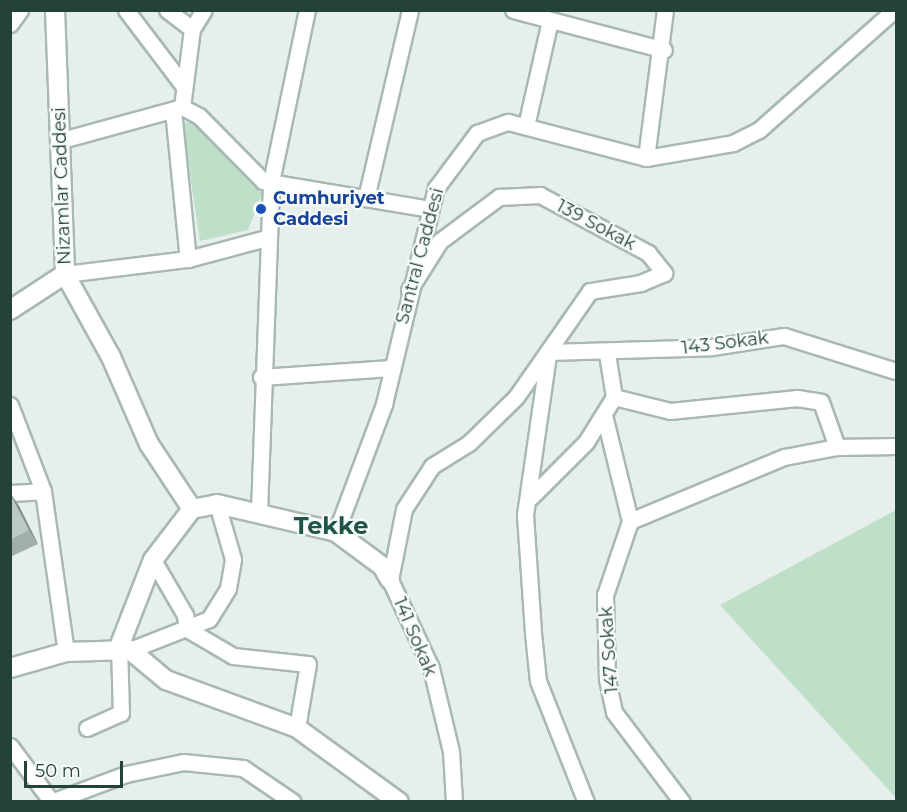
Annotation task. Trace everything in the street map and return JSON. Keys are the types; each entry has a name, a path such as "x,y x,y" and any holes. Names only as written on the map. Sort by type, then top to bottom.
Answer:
{"street":[{"path":"10,24 20,10"},
{"name":"Nizamlar Caddesi","path":"56,10 58,141 65,274 111,357 149,444 192,509"},
{"path":"126,10 183,85"},
{"path":"167,10 192,29"},
{"path":"188,259 178,108 192,29 204,10"},
{"path":"259,512 266,238 271,182 307,10"},
{"path":"366,198 410,10"},
{"path":"513,10 664,50"},
{"path":"646,158 664,50 665,10"},
{"name":"Santral Caddesi","path":"336,532 384,404 430,208 452,159 477,133 508,122 646,158 733,142 759,130 894,10"},
{"path":"526,126 550,20"},
{"path":"58,141 178,108"},
{"path":"178,108 271,182 430,208"},
{"name":"139 Sokak","path":"409,290 440,240 499,198 540,195 648,253 664,273 641,283 590,291 548,352"},
{"path":"10,310 65,274 188,259 266,238"},
{"name":"143 Sokak","path":"548,352 607,354 784,336 897,371"},
{"path":"548,352 531,497 525,515 538,681 586,801"},
{"name":"141 Sokak","path":"454,801 451,752 431,669 390,580 413,489 432,466 469,443 516,398 548,352"},
{"path":"531,497 586,442 614,397 607,354"},
{"path":"261,377 391,368"},
{"path":"614,397 670,411 797,398 821,402 837,447"},
{"path":"10,405 43,491 66,652"},
{"path":"604,415 630,522 784,458 837,447 897,446"},
{"path":"10,493 43,491"},
{"path":"10,668 66,652 124,648 187,629 209,619 228,588 233,560 217,504"},
{"path":"87,728 121,713 124,648 153,560 192,509 217,504 259,512 336,532 382,566 390,580"},
{"name":"147 Sokak","path":"630,522 605,595 607,679 614,711 682,801"},
{"path":"153,560 185,615 187,629"},
{"path":"187,629 233,656 308,664 297,728"},
{"path":"124,648 166,680 297,728 399,801"},
{"path":"10,746 51,801 126,774 183,762 214,762 243,768 293,801"}],"green space":[{"path":"182,122 198,124 262,194 248,230 200,241"},
{"path":"896,510 896,798 720,605"}],"building":[{"path":"10,494 29,530 10,540"}],"place":[{"name":"Cumhuriyet Caddesi","path":"261,209"}],"district":[{"name":"Tekke","path":"331,526"}]}
